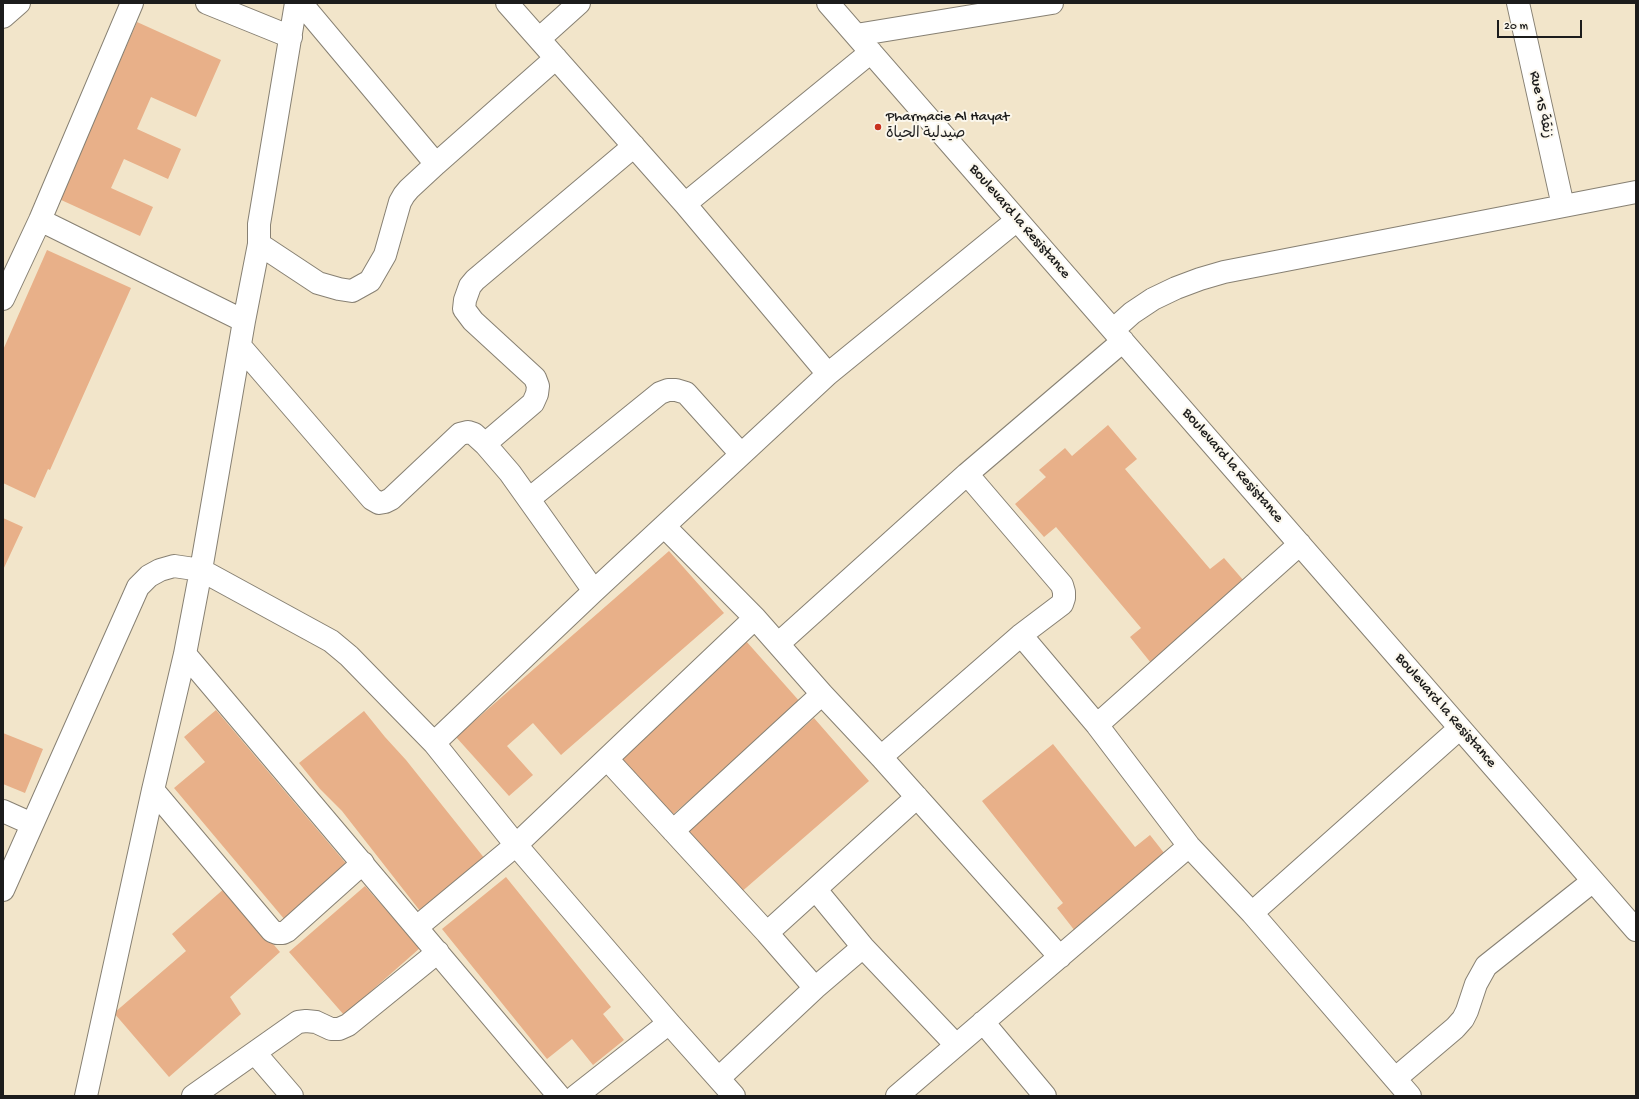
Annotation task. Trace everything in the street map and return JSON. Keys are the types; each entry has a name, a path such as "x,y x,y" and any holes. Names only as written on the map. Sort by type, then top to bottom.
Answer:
{"street":[{"path":"3,17 19,3"},
{"path":"3,299 40,220 132,3"},
{"path":"207,3 291,37"},
{"path":"86,1096 184,654 201,570 244,321 259,244 259,224 296,3"},
{"path":"301,3 436,164"},
{"path":"507,3 685,204 828,374"},
{"path":"539,39 579,3"},
{"name":"Boulevard la Resistance","path":"828,3 1636,930"},
{"path":"856,35 1052,3"},
{"name":"Rue 15 زنقة","path":"1518,3 1563,206"},
{"path":"685,204 871,52"},
{"path":"259,244 318,283 338,289 352,291 370,281 385,255 400,202 409,189 556,58"},
{"path":"485,444 533,403 537,394 538,386 536,378 474,321 464,309 465,300 470,286 475,280 634,146"},
{"path":"778,644 1118,336 1132,313 1153,299 1176,288 1224,272 1636,192"},
{"path":"40,220 244,321"},
{"path":"434,743 594,591 828,374 1017,220"},
{"path":"240,346 372,499 379,503 391,499 460,434 468,432 474,434 485,444 510,473 594,591"},
{"path":"529,499 660,394 668,390 676,390 686,394 741,454"},
{"path":"881,756 1021,635 1062,604 1064,592 1062,585 967,474"},
{"path":"664,526 755,618 822,694 881,756 1060,957"},
{"path":"1097,725 1300,544"},
{"path":"3,890 138,586 149,576 160,570 174,566 201,570 331,641 349,656 434,743 516,845 669,1023 734,1096"},
{"path":"417,926 516,845 755,618"},
{"path":"1021,635 1097,725 1189,846 1252,913 1410,1096"},
{"path":"184,654 417,926 559,1096"},
{"path":"673,831 822,694"},
{"path":"1252,913 1460,728"},
{"path":"608,759 767,932 815,988"},
{"path":"153,790 272,931 277,933 287,931 363,863"},
{"path":"767,932 816,890 917,797"},
{"path":"3,811 32,824"},
{"path":"896,1096 1189,846"},
{"path":"1396,1078 1455,1028 1463,1019 1468,1011 1476,984 1486,966 1593,881"},
{"path":"816,890 863,947 956,1045"},
{"path":"719,1078 815,988 863,947"},
{"path":"193,1096 298,1022 306,1020 316,1022 331,1029 339,1029 348,1025 438,952"},
{"path":"983,1022 1045,1096"},
{"path":"576,1096 669,1023"},
{"path":"255,1053 292,1096"}],"building":[{"path":"137,22 221,60 196,117 151,97 137,129 181,149 168,179 124,159 111,188 153,207 140,236 59,199"},
{"path":"47,250 131,288 50,470 48,469 35,498 3,483 3,350"},
{"path":"1108,425 1137,459 1125,469 1210,569 1224,558 1244,581 1151,663 1130,637 1141,628 1056,527 1044,537 1015,504 1046,477 1039,470 1065,448 1072,456"},
{"path":"3,518 23,527 3,570"},
{"path":"669,551 724,613 561,755 533,723 507,746 533,775 509,796 456,737"},
{"path":"746,641 801,703 671,816 617,754"},
{"path":"216,710 349,867 285,920 174,788 205,762 184,737"},
{"path":"364,711 406,760 489,864 424,916 342,811 320,789 299,763"},
{"path":"814,718 869,781 739,894 684,832"},
{"path":"3,733 43,749 25,793 3,784"},
{"path":"1053,744 1135,847 1150,835 1168,858 1075,931 1057,908 1063,903 982,801"},
{"path":"506,877 611,1007 603,1014 624,1040 593,1065 572,1039 547,1059 442,929"},
{"path":"365,886 420,948 344,1015 289,952"},
{"path":"225,888 280,952 230,997 241,1014 169,1077 114,1013 186,951 172,934"}],"place":[{"name":"Pharmacie Al Hayat صيدلية الحياة","path":"878,127"}]}
